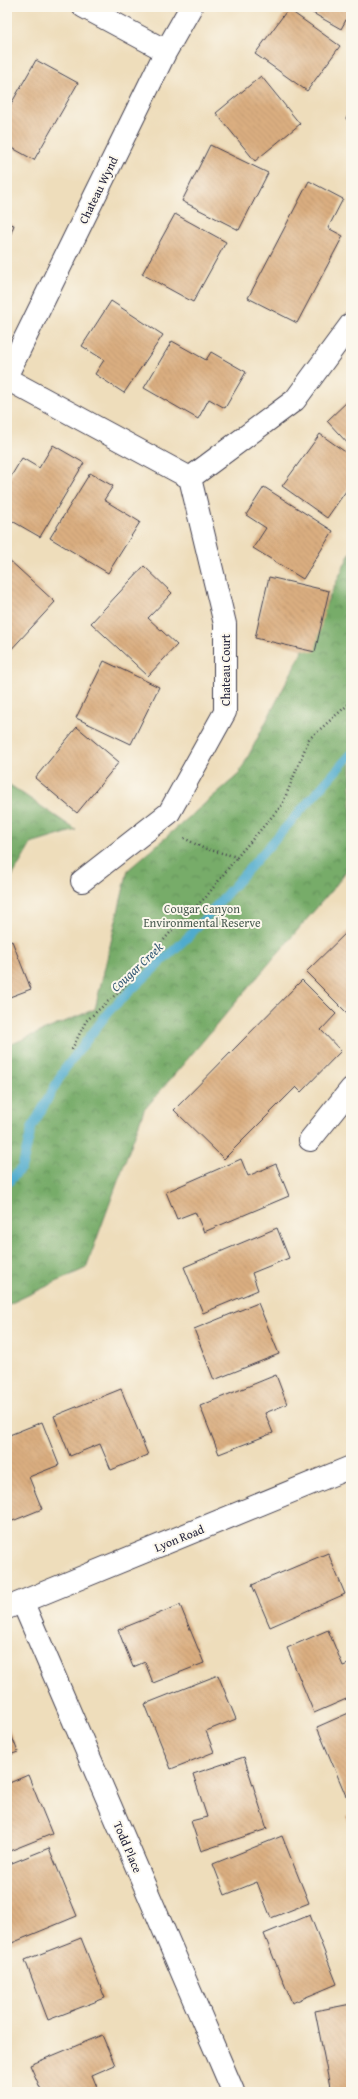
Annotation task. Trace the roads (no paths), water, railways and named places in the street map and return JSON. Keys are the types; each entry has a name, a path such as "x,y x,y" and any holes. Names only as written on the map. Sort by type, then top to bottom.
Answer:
{"street":[{"path":"84,7 166,51"},
{"name":"Chateau Wynd","path":"7,374 166,51 191,7"},
{"path":"7,379 190,478 295,400 351,324"},
{"name":"Chateau Court","path":"82,881 169,813 225,712 225,624 190,478"},
{"path":"310,1140 351,1088"},
{"name":"Lyon Road","path":"15,1606 351,1467"},
{"name":"Todd Place","path":"15,1606 233,2091"}],"waterway":[{"name":"Cougar Creek","path":"7,1184 22,1167 32,1127 64,1070 110,1010 190,935 351,754"}],"park label":[{"name":"Cougar Canyon Environmental Reserve","path":"202,915"}]}
